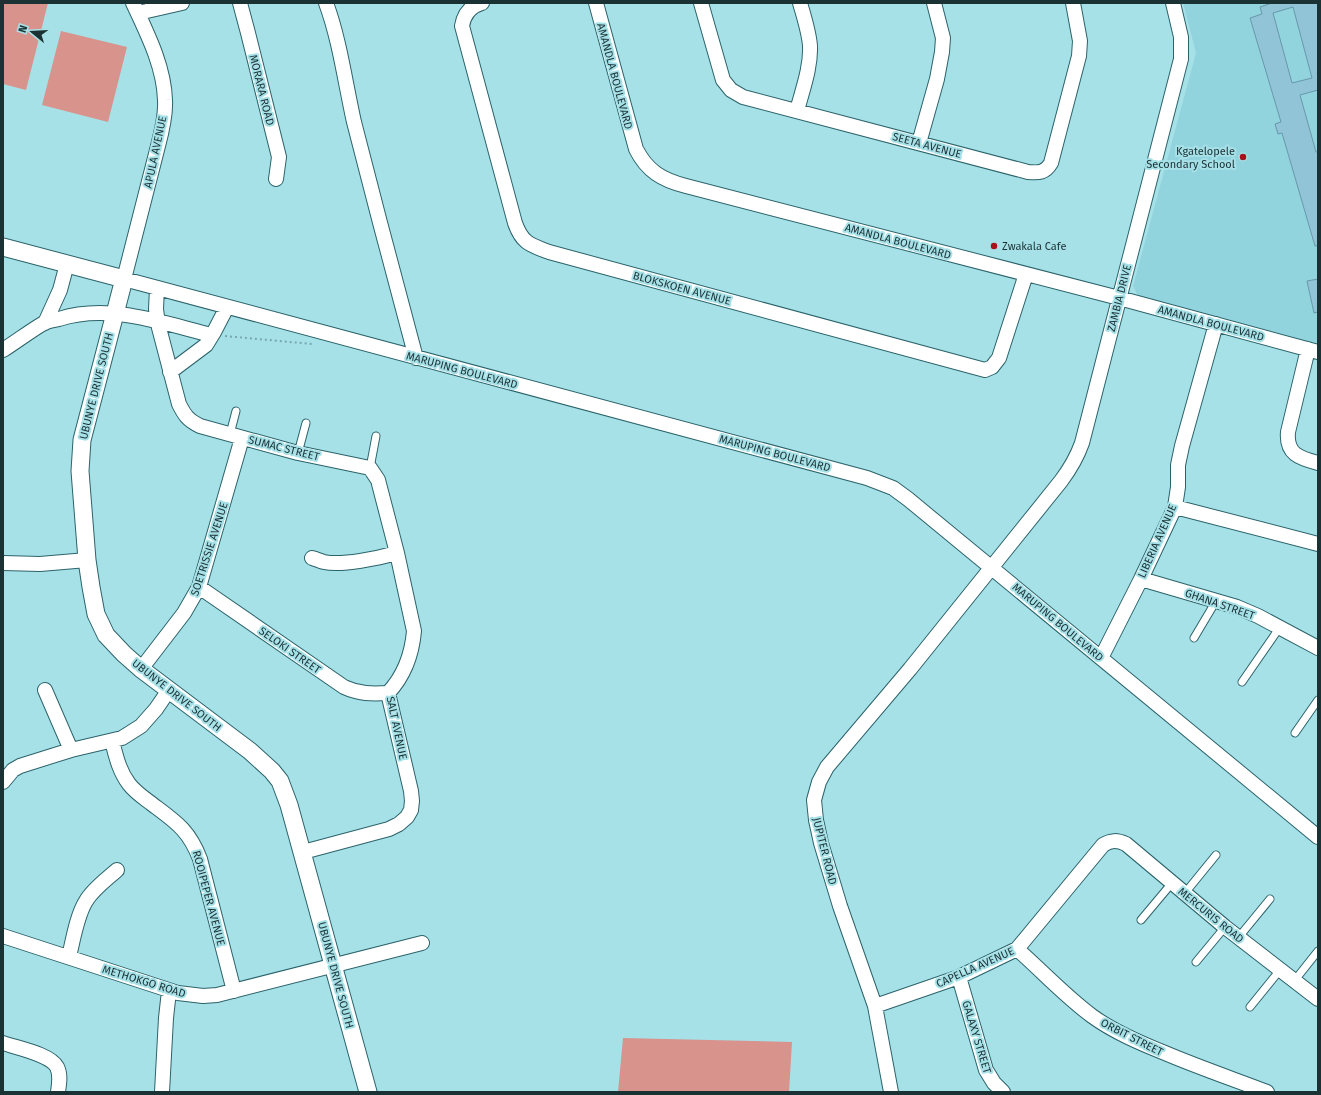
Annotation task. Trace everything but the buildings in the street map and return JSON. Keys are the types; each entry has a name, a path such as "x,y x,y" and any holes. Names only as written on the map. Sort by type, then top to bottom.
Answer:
{"street":[{"path":"136,8 182,3"},
{"name":"MORARA ROAD","path":"240,3 279,157 276,178"},
{"path":"326,3 334,25 351,107 376,210 416,358"},
{"name":"BLOKSKOEN AVENUE","path":"482,3 470,9 465,14 462,26 515,223 521,238 532,246 549,252 985,370 992,367 999,358 1026,274"},
{"name":"AMANDLA BOULEVARD","path":"596,3 634,144 641,159 656,174 677,184 1119,298 1313,351"},
{"name":"SEETA AVENUE","path":"701,3 721,73 726,85 731,90 743,97 1028,172 1039,173 1047,169 1051,163 1079,56 1080,41 1072,3"},
{"path":"797,111 807,71 810,46 800,3"},
{"path":"919,143 942,52 943,38 934,3"},
{"name":"ZAMBIA DRIVE","path":"992,567 1061,481 1076,459 1082,443 1180,59 1181,37 1173,3"},
{"name":"APULA AVENUE","path":"124,279 160,138 165,101 164,84 159,65 136,8"},
{"path":"3,247 124,279"},
{"path":"45,323 60,290 67,264"},
{"name":"MARUPING BOULEVARD","path":"124,279 852,474 884,484 900,492 1318,837"},
{"name":"UBUNYE DRIVE SOUTH","path":"124,279 82,440 80,471 87,560 93,601 101,625 114,644 141,669 250,751 272,771 280,781 290,805 368,1092"},
{"path":"157,288 157,321 170,372 206,345 227,307"},
{"path":"3,350 45,323 71,315 92,312 116,313 157,321 212,336"},
{"name":"LIBERIA AVENUE","path":"1101,658 1141,579 1175,506 1178,487 1178,465 1182,446 1216,324"},
{"path":"1313,351 1288,432 1287,440 1290,450 1294,454 1318,464"},
{"name":"SUMAC STREET","path":"170,372 179,404 184,414 190,421 200,426 298,453 370,468"},
{"name":"SOETRISSIE AVENUE","path":"141,669 184,613 199,587 236,436"},
{"name":"SALT AVENUE","path":"303,852 389,828 398,824 407,817 411,810 411,791 388,693 400,678 406,666 413,641 414,631 397,553 378,480 370,468"},
{"path":"1175,506 1318,544"},
{"path":"312,558 325,562 340,562 377,558 397,553"},
{"path":"3,563 40,564 87,560"},
{"name":"JUPITER ROAD","path":"891,1092 875,1006 840,906 821,842 816,820 814,800 819,782 828,768 992,567"},
{"name":"GHANA STREET","path":"1141,579 1216,601 1258,616 1318,648"},
{"name":"SELOKI STREET","path":"199,587 344,687 354,692 364,694 388,693"},
{"path":"45,690 71,750"},
{"path":"3,782 13,770 20,766 71,750 122,738 141,726 156,709 169,690"},
{"name":"ROOIPEPER AVENUE","path":"112,741 122,774 130,785 141,796 172,819 185,831 195,844 234,991"},
{"name":"MERCURIS ROAD","path":"1103,845 1115,841 1126,844 1238,938 1318,999"},
{"name":"CAPELLA AVENUE","path":"875,1006 959,977 1017,949 1103,845"},
{"path":"69,957 85,901 117,870"},
{"name":"METHOKGO ROAD","path":"3,936 170,991 190,996 202,996 234,991 333,964 422,943"},
{"name":"ORBIT STREET","path":"1017,949 1092,1016 1114,1029 1145,1045 1190,1064 1267,1092"},
{"name":"GALAXY STREET","path":"959,977 986,1070 994,1083 1004,1092"},
{"path":"162,1092 166,1018 170,991"},
{"path":"3,1043 52,1062 59,1074 58,1092"}],"lane":[{"path":"236,411 236,436"},
{"path":"298,453 306,423"},
{"path":"370,468 376,436"},
{"path":"1194,638 1216,601"},
{"path":"1242,682 1280,627"},
{"path":"1295,733 1318,700"},
{"path":"1185,893 1216,855"},
{"path":"1141,920 1172,883"},
{"path":"1238,938 1270,899"},
{"path":"1196,962 1225,927"},
{"path":"1295,980 1318,951"},
{"path":"1250,1007 1280,970"}],"path":[{"path":"212,336 319,345"}],"shaded area":[{"path":"3,3 48,3 26,90 3,84"},
{"name":"Kgatelopele Secondary School","path":"1183,3 1318,3 1318,345 1139,298 1133,286 1196,53"},
{"path":"61,31 127,47 108,122 42,105"},
{"path":"623,1038 792,1042 789,1092 618,1092"}],"place":[{"name":"Kgatelopele Secondary School","path":"1243,157"},
{"name":"Zwakala Cafe","path":"994,246"}]}
